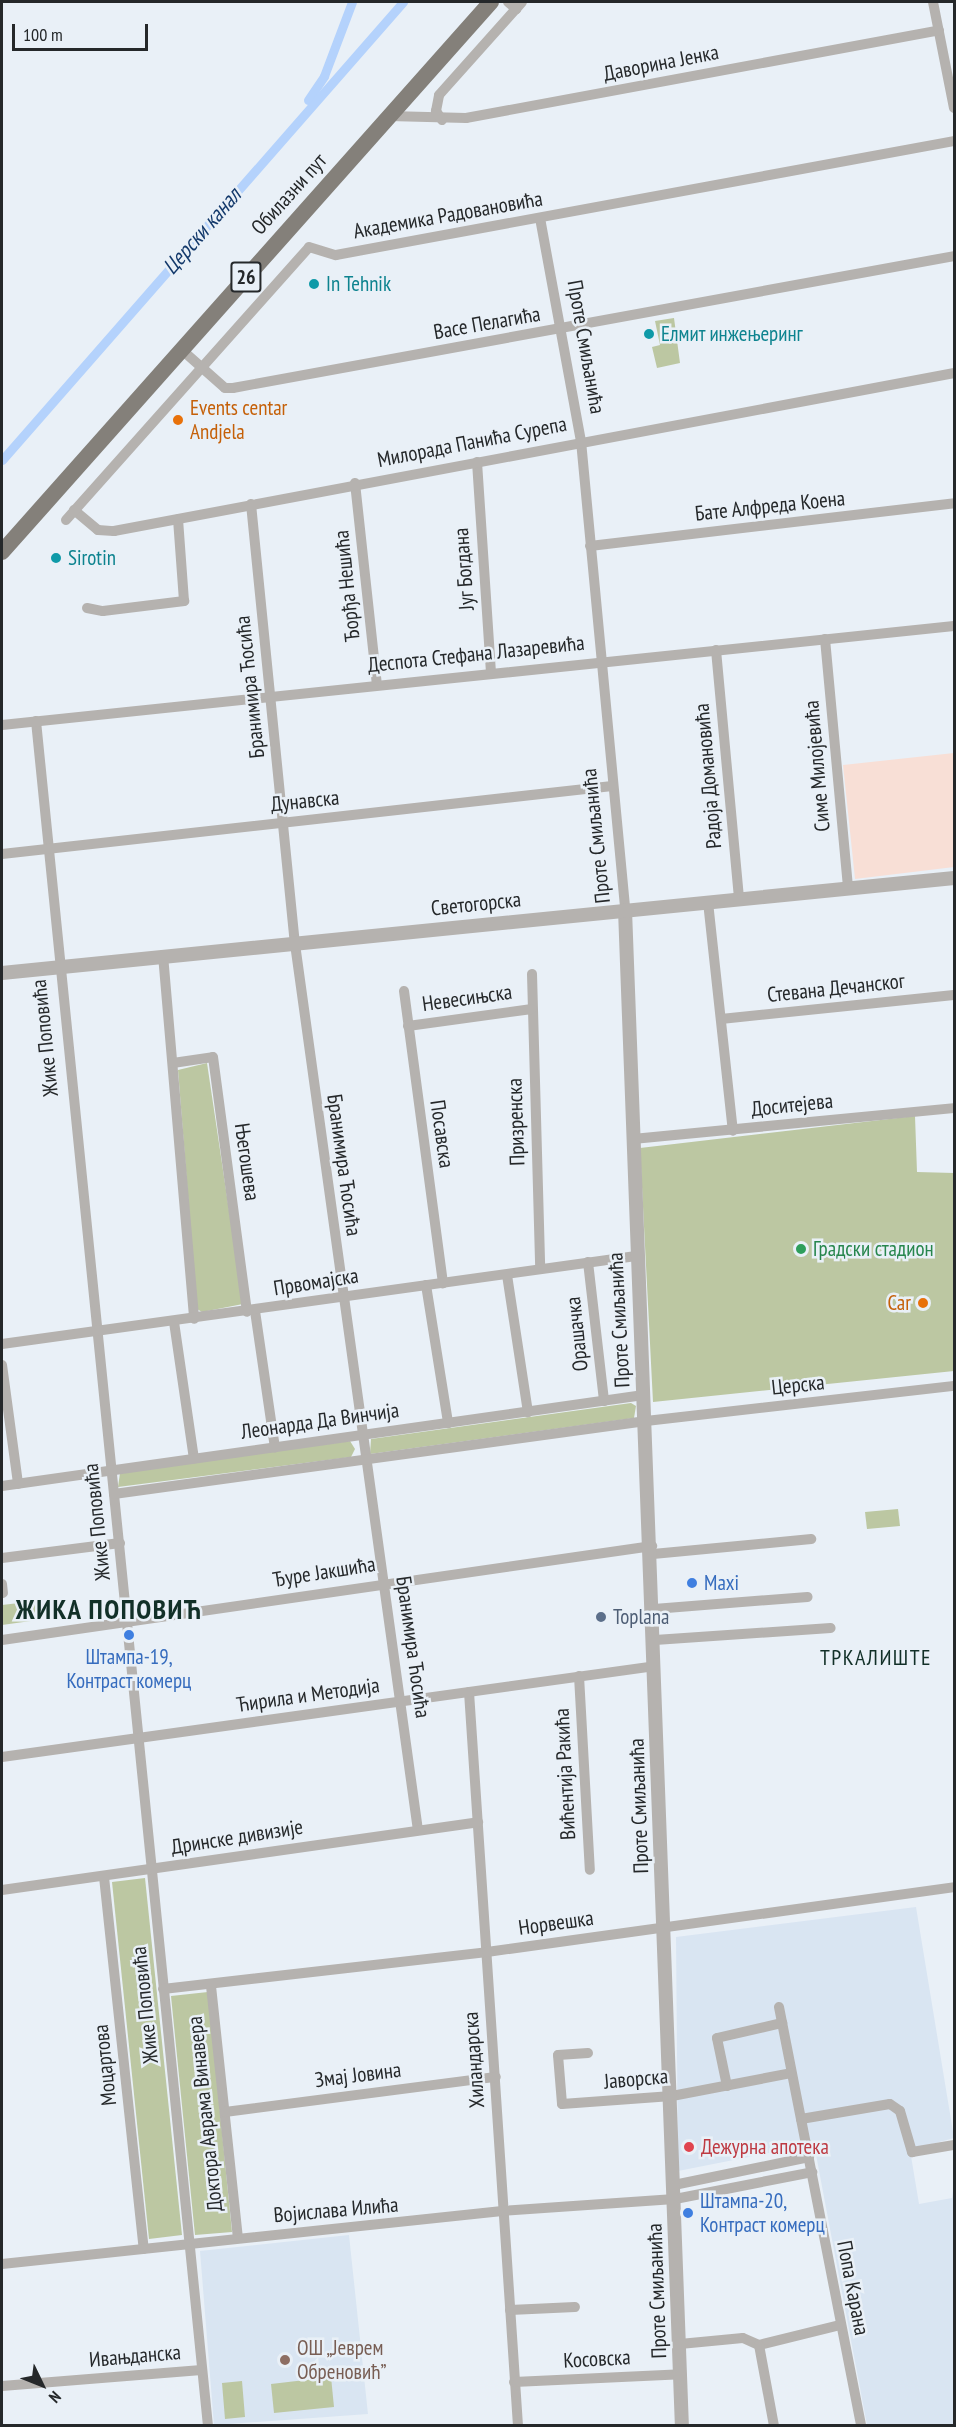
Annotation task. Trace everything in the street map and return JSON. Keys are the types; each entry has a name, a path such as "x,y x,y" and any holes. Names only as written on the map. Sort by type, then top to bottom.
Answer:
{"main road":[{"name":"Обилазни пут","path":"2,552 491,2"}],"street":[{"path":"933,2 954,108"},
{"path":"437,118 439,94 515,4"},
{"name":"Даворина Јенка","path":"389,116 437,118 939,30"},
{"name":"Академика Радовановића","path":"66,520 309,247 336,255 954,141"},
{"name":"Проте Смиљанића","path":"540,218 581,441 625,910 636,1257 653,1550 655,1666 682,2426"},
{"name":"Васе Пелагића","path":"182,350 203,366 225,388 233,388 954,256"},
{"name":"Милорада Панића Сурепа","path":"74,510 98,530 178,519 356,483 954,373"},
{"name":"Југ Богдана","path":"477,462 491,673"},
{"name":"Ђорђа Нешића","path":"356,483 377,684"},
{"name":"Бате Алфреда Коена","path":"590,546 954,503"},
{"name":"Бранимира Ћосића","path":"251,504 295,944 342,1297 385,1582 418,1830"},
{"path":"87,608 103,611 184,601 178,519"},
{"name":"Деспота Стефана Лазаревића","path":"2,725 270,694 954,626"},
{"name":"Симе Милојевића","path":"825,639 848,889"},
{"name":"Радоја Домановића","path":"716,650 739,899"},
{"name":"Жике Поповића","path":"36,721 94,1331 120,1543 136,1738 208,2426"},
{"name":"Дунавска","path":"2,854 612,786"},
{"name":"Светогорска","path":"2,973 954,878"},
{"path":"708,902 733,1131"},
{"path":"163,956 195,1318"},
{"name":"Призренска","path":"532,974 540,1269"},
{"name":"Посавска","path":"404,991 443,1283"},
{"name":"Стевана Дечанског","path":"721,1019 954,995"},
{"name":"Невесињска","path":"408,1026 532,1009"},
{"name":"Његошева","path":"173,1063 213,1058 251,1311"},
{"name":"Доситејева","path":"633,1140 954,1108"},
{"name":"Првомајска","path":"2,1344 636,1257"},
{"name":"Орашачка","path":"588,1262 604,1401"},
{"path":"507,1275 528,1412"},
{"path":"426,1285 448,1423"},
{"path":"251,1311 275,1448"},
{"path":"174,1322 195,1459"},
{"path":"2,1365 18,1484"},
{"name":"Церска","path":"646,1421 954,1386"},
{"name":"Леонарда Да Винчија","path":"2,1486 644,1395"},
{"name":"Леонарда Да Винчија","path":"114,1494 646,1421"},
{"name":"Ђуре Јакшића","path":"2,1640 385,1582 653,1550 811,1539"},
{"path":"2,1558 120,1543"},
{"path":"654,1609 808,1597"},
{"path":"655,1640 831,1628"},
{"name":"Ћирила и Методија","path":"2,1757 655,1666"},
{"name":"Вићентија Ракића","path":"579,1676 590,1870"},
{"name":"Хиландарска","path":"469,1692 518,2426"},
{"name":"Дринске дивизије","path":"2,1890 478,1822"},
{"name":"Моцартова","path":"104,1877 144,2249"},
{"name":"Норвешка","path":"163,1989 211,1986 487,1952 954,1887"},
{"name":"Доктора Аврама Винавера","path":"211,1986 238,2237"},
{"name":"Попа Карана","path":"779,2007 861,2426"},
{"path":"727,2086 717,2038 782,2023"},
{"name":"Јаворска","path":"588,2053 558,2055 562,2104 672,2096 791,2073"},
{"name":"Змај Јовина","path":"225,2112 496,2077"},
{"path":"801,2119 890,2104 900,2111 908,2147 918,2153 954,2145"},
{"path":"674,2192 809,2157"},
{"path":"674,2192 812,2172"},
{"name":"Војислава Илића","path":"2,2264 674,2192"},
{"path":"510,2310 575,2307"},
{"path":"680,2344 743,2338 759,2344 840,2325"},
{"path":"759,2344 774,2426"},
{"name":"Ивањданска","path":"2,2386 201,2370"},
{"name":"Косовска","path":"514,2382 681,2374"}],"shaded area":[{"path":"954,753 954,867 855,879 843,765"},
{"path":"916,1907 954,2138 910,2150 919,2204 952,2198 954,2184 954,2425 867,2425 814,2144 678,2171 676,1937"},
{"name":"ОШ „Јеврем Обреновић”","path":"349,2235 368,2414 214,2425 200,2251"}],"green space":[{"path":"674,318 680,363 657,368 652,347 660,345 655,321"},
{"path":"207,1063 243,1304 202,1312 197,1309 178,1070"},
{"path":"915,1116 917,1172 954,1173 954,1371 653,1402 640,1148"},
{"path":"631,1403 636,1406 634,1418 370,1454 371,1439"},
{"path":"350,1441 355,1449 351,1457 118,1487 120,1473"},
{"path":"898,1509 900,1526 867,1529 865,1512"},
{"path":"36,1601 38,1620 2,1625 2,1605"},
{"path":"145,1878 182,2235 149,2239 112,1882"},
{"path":"208,1992 232,2232 195,2235 171,1996"},
{"path":"331,2377 334,2407 274,2413 271,2384"},
{"path":"242,2381 245,2417 225,2419 222,2383"}],"waterway":[{"path":"308,100 324,76 352,2"},
{"name":"Церски канал","path":"2,460 403,2"}],"place":[{"name":"In Tehnik","path":"314,284"},
{"name":"Елмит инжењеринг","path":"649,334"},
{"name":"Events centar Andjela","path":"178,420"},
{"name":"Sirotin","path":"56,558"},
{"name":"Градски стадион","path":"801,1249"},
{"name":"Car","path":"923,1303"},
{"name":"Maxi","path":"692,1583"},
{"name":"Toplana","path":"601,1617"},
{"name":"Штампа-19, Контраст комерц","path":"129,1635"},
{"name":"Дежурна апотека","path":"689,2147"},
{"name":"Штампа-20, Контраст комерц","path":"688,2213"},
{"name":"ОШ „Јеврем Обреновић”","path":"285,2360"}],"district":[{"name":"ЖИКА ПОПОВИЋ","path":"109,1610"},
{"name":"ТРКАЛИШТЕ","path":"876,1658"}]}
